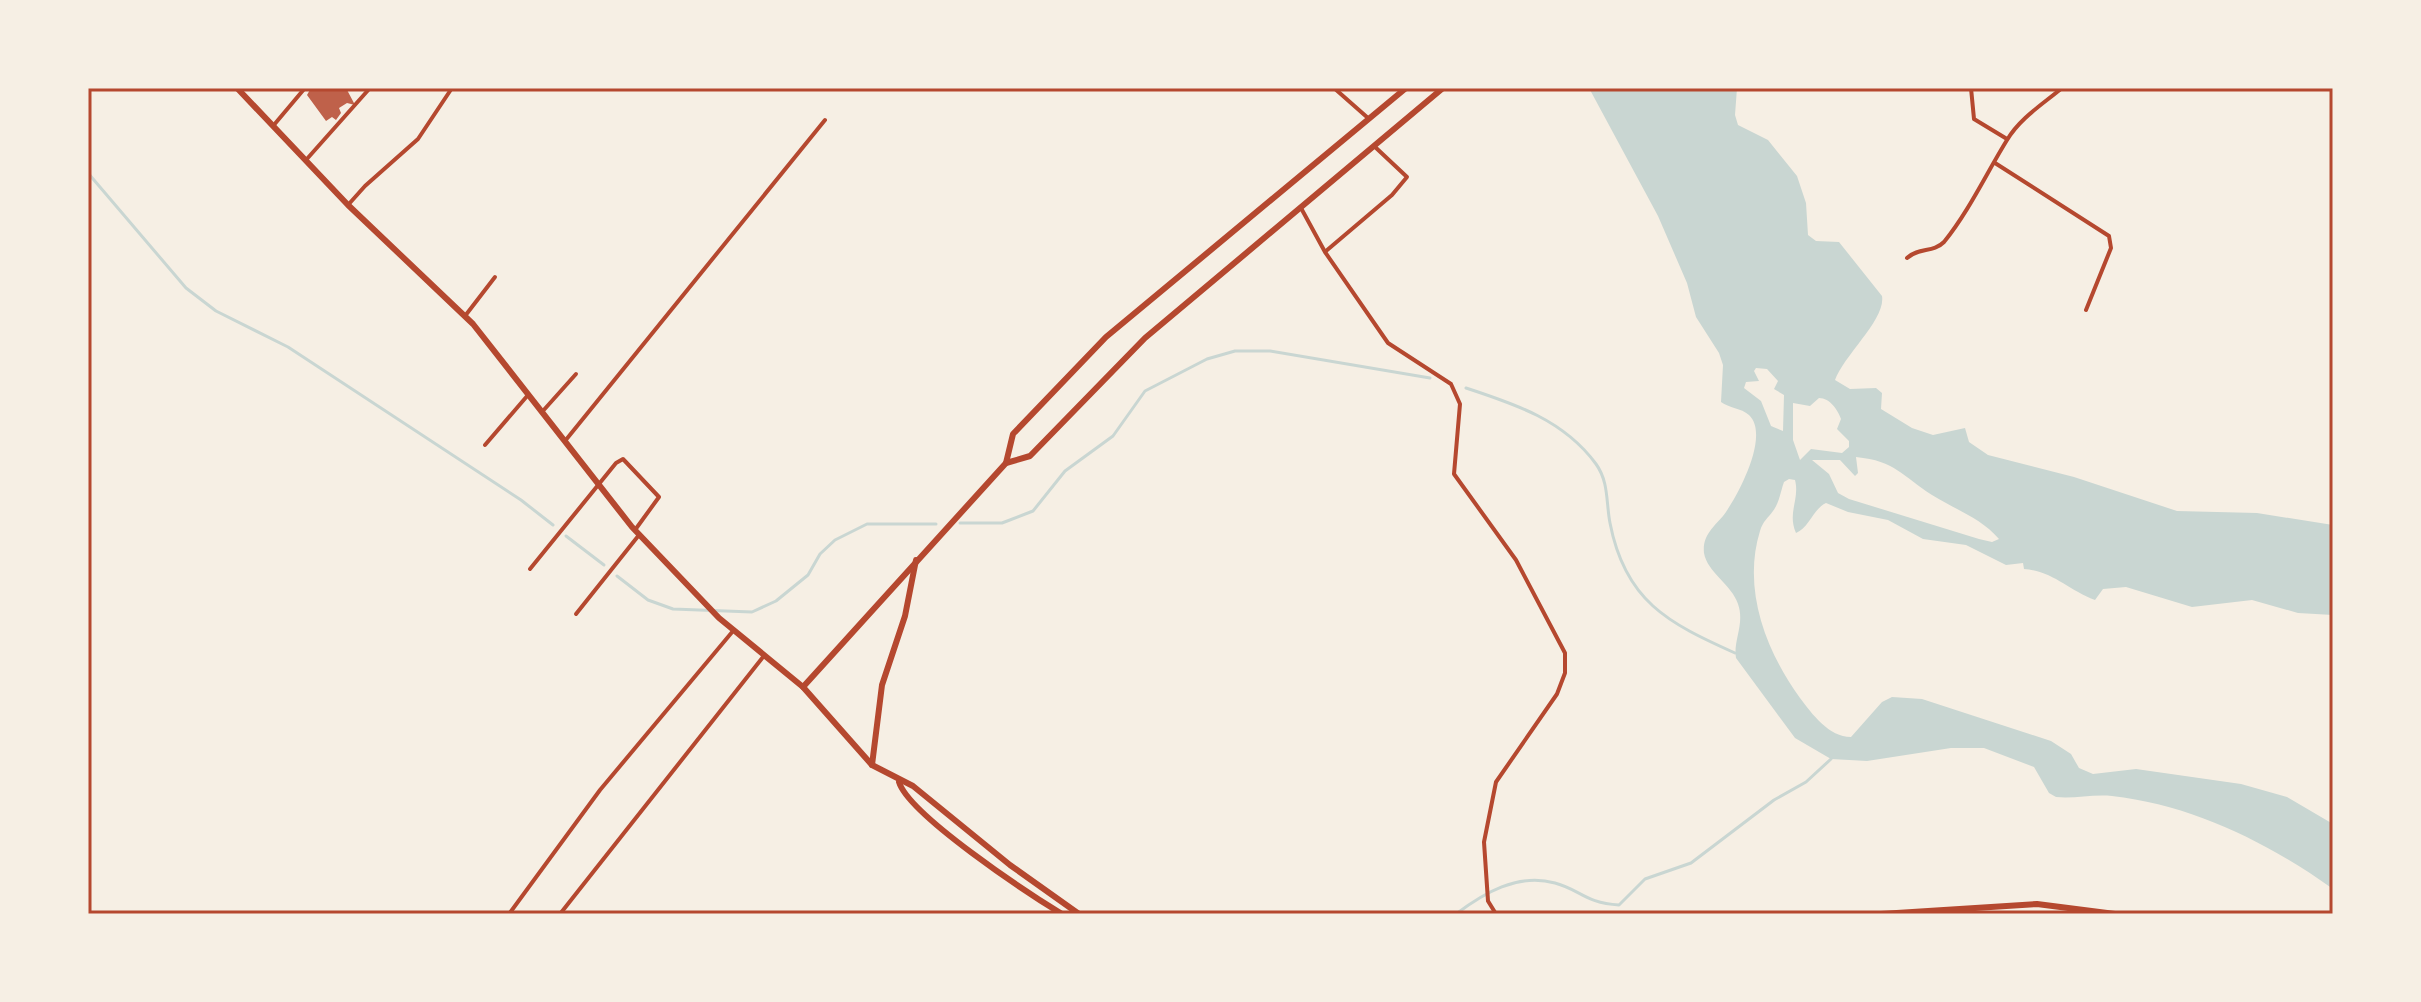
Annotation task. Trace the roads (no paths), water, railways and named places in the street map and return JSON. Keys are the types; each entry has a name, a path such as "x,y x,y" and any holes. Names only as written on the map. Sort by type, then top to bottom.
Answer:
{"street":[{"path":"237,88 348,205 465,316 637,532 718,617 803,687 872,765 899,782 913,786 1010,865 1079,914"},
{"path":"273,126 305,88"},
{"path":"306,160 370,88"},
{"path":"348,205 418,139 452,88"},
{"path":"1334,88 1368,118"},
{"path":"803,687 1006,463 1013,434 1106,337 1406,88"},
{"path":"1006,463 1030,456 1145,338 1372,144 1443,88"},
{"path":"1971,88 1974,119 2007,139"},
{"path":"1907,258 1921,249 1937,248 1944,242 2007,139 2025,118 2062,88"},
{"path":"565,441 825,120"},
{"path":"1325,252 1392,195 1407,177 1372,144"},
{"path":"1995,163 2109,236 2111,248 2086,310"},
{"path":"1300,205 1325,252 1388,343 1451,384 1460,404 1454,474 1516,560 1565,653 1565,673 1557,694 1496,782 1484,842 1488,901 1496,914"},
{"path":"465,316 495,277"},
{"path":"542,412 576,374"},
{"path":"485,445 528,395"},
{"path":"530,569 623,459 655,491 657,503 576,614"},
{"path":"872,765 882,685 905,616 916,560"},
{"path":"509,914 600,790 733,631"},
{"path":"560,914 763,657"},
{"path":"899,782 902,792 932,819 1004,877 1062,914"},
{"path":"1881,914 1990,904 2050,905 2115,914"},
{"path":"1983,914 1990,904"}],"waterway":[{"path":"88,173 186,288 216,311 288,347 521,500 553,525"},
{"path":"960,523 1002,523 1033,511 1065,471 1113,436 1145,391 1207,359 1235,351 1270,351 1430,378"},
{"path":"1466,388 1537,416 1554,425 1583,449 1603,478 1617,550 1638,590 1670,619 1735,653"},
{"path":"617,576 648,600 673,609 752,612 776,601 808,575 820,554 835,540 867,524 936,524"},
{"path":"566,536 604,565"},
{"path":"1456,914 1490,892 1527,881 1555,883 1598,902 1619,905 1645,879 1691,863 1774,800 1806,782 1831,759"}]}
